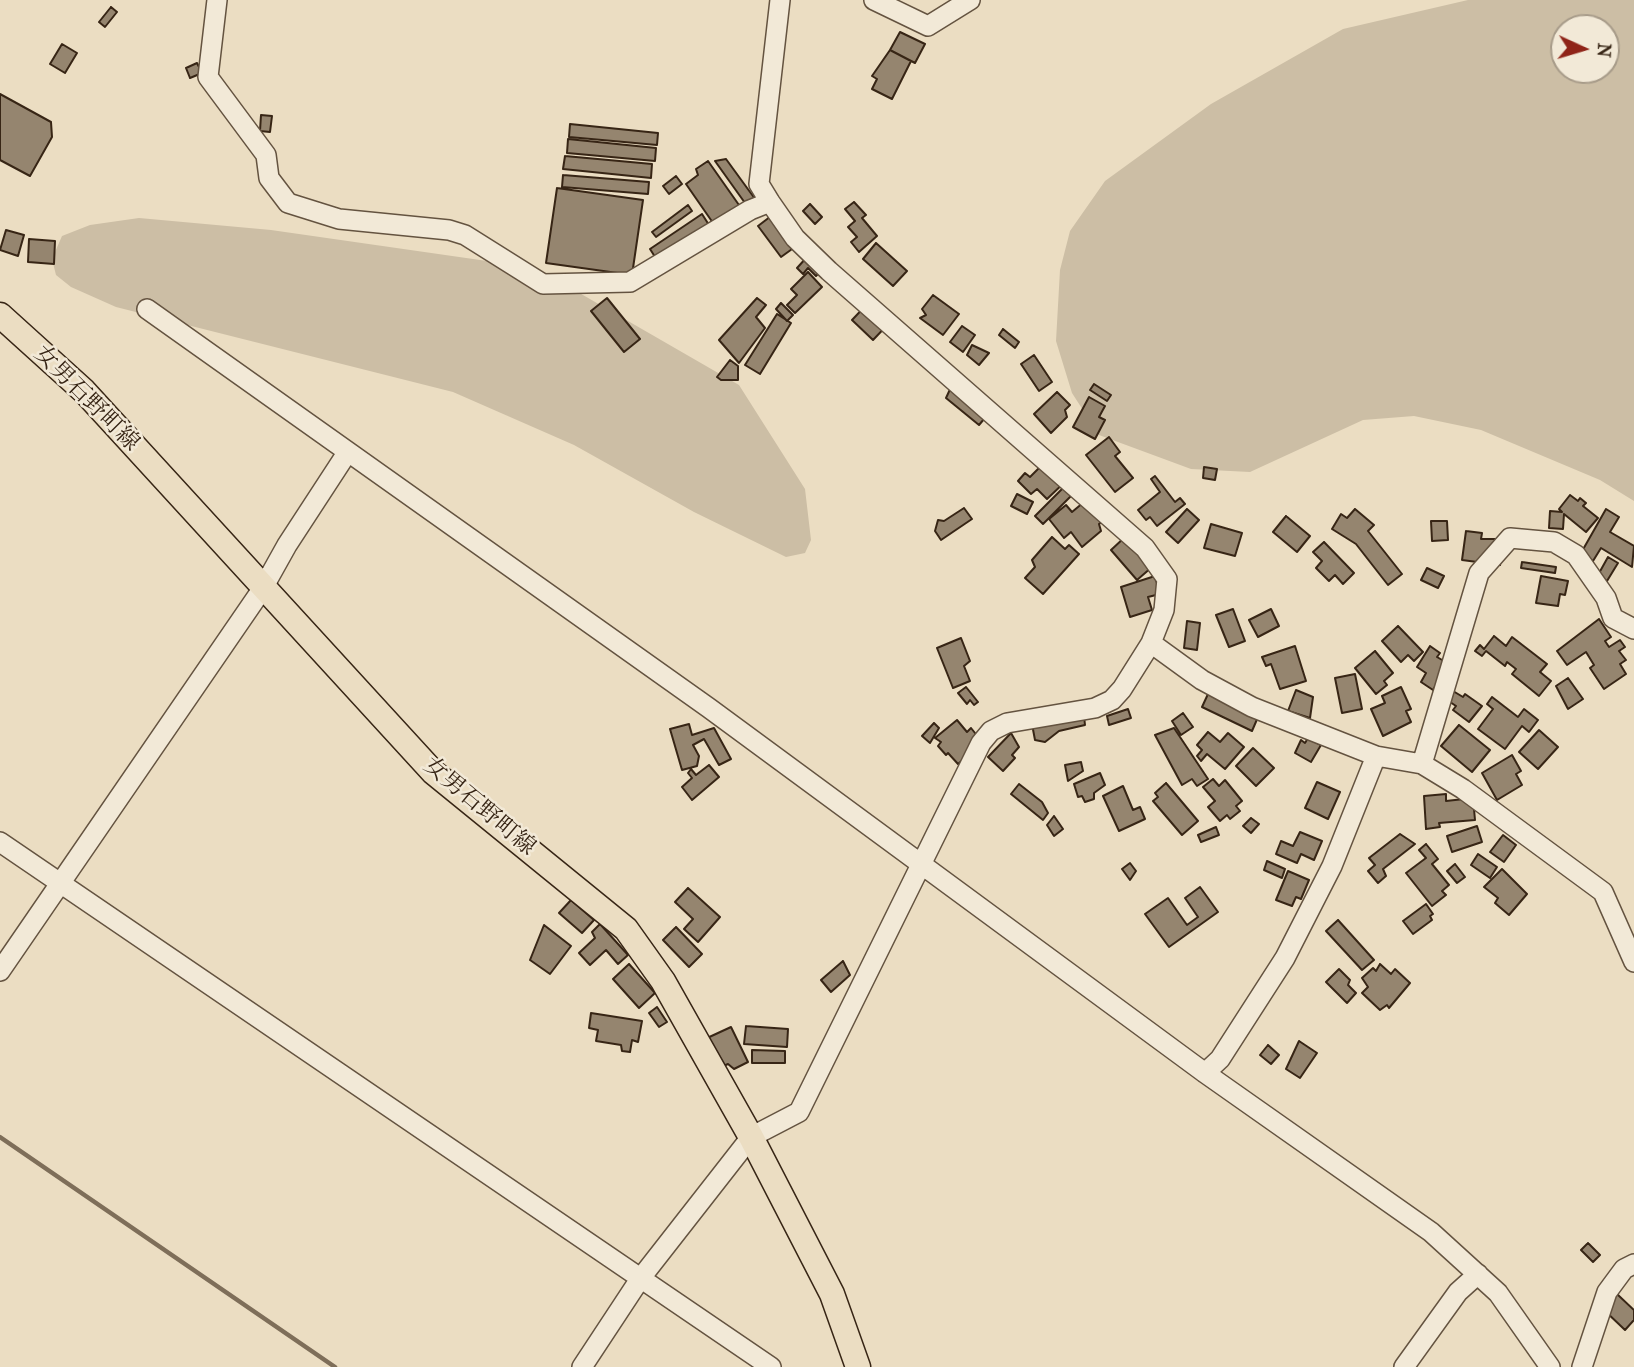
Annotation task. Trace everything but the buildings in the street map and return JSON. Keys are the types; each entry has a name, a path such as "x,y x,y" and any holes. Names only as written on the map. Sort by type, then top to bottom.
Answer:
{"main road":[{"name":"女男石野町線","path":"0,315 84,391 433,772 625,929 663,981 751,1137 832,1294 858,1367"}],"street":[{"path":"217,0 208,77 266,155 269,178 288,203 338,219 449,230 465,235 543,284 630,282 750,210 769,202"},
{"path":"582,1367 640,1279 751,1137 799,1112 981,743 991,731 1007,723 1095,709 1112,699 1122,690 1151,643 1164,610 1167,579 1146,548 828,271 794,238 769,202 759,184 780,0"},
{"path":"874,0 928,26 970,0"},
{"path":"147,309 347,453 503,560 923,863 1205,1073 1431,1232 1498,1293 1550,1367"},
{"path":"0,971 263,588 287,545 347,453"},
{"path":"1422,764 1479,573 1510,538 1553,542 1576,555 1606,598 1613,618 1634,629"},
{"path":"1151,643 1202,680 1252,706 1376,756 1422,764 1463,789 1603,892 1634,962"},
{"path":"1205,1073 1220,1059 1285,958 1332,866 1376,756"},
{"path":"0,842 771,1367"},
{"path":"1582,1367 1607,1292 1625,1269 1634,1264"},
{"path":"1404,1367 1458,1292 1478,1274"}],"shaded area":[{"path":"1468,0 1634,0 1634,501 1600,480 1481,430 1414,416 1363,420 1250,472 1191,469 1099,435 1072,393 1056,341 1060,270 1070,231 1105,181 1211,104 1343,29"},
{"path":"139,218 271,230 494,262 576,291 739,385 805,489 811,540 805,553 786,557 694,512 574,445 453,392 116,307 71,287 56,275 52,259 62,236 90,225"}],"waterway":[{"path":"0,1137 335,1367"}]}
